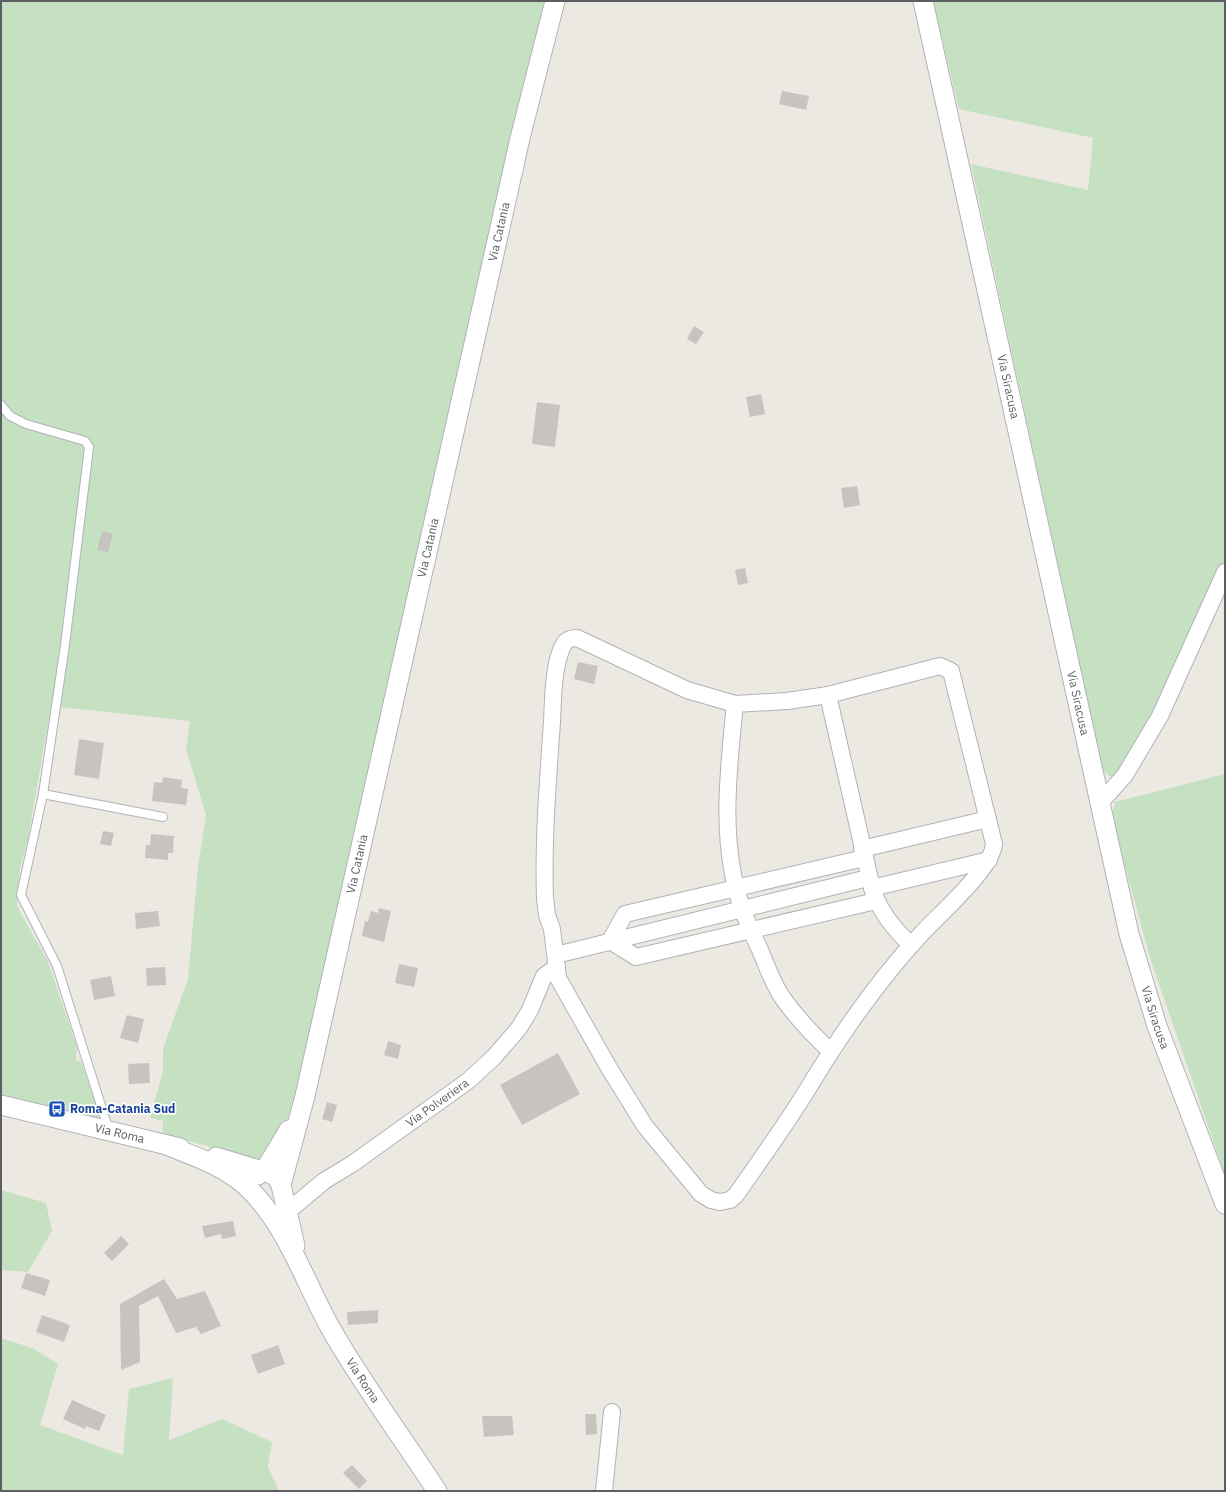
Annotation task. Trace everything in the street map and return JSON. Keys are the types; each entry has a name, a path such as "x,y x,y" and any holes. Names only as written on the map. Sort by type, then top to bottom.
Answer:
{"street":[{"name":"Via Catania","path":"265,1183 304,1096 521,134 555,1"},
{"name":"Via Siracusa","path":"923,1 964,193 1129,934 1157,1026 1225,1204"},
{"path":"1100,803 1125,775 1160,716 1225,572"},
{"path":"577,638 687,690 735,704 787,701 828,695 940,666 950,671 988,819 994,844 994,851 989,860 911,945 870,995 830,1051 815,1077 736,1195 730,1200 720,1202 711,1200 701,1194 645,1126 609,1068 558,978 552,929 547,915 545,884 553,696 556,673 564,643 569,639 577,638"},
{"path":"828,695 872,889 886,918 911,945"},
{"path":"735,704 728,761 727,812 731,856 736,888 742,910 770,975 782,996 812,1034 830,1051"},
{"path":"610,941 625,914 736,888 988,819"},
{"path":"556,961 610,941 742,910 872,889 989,860"},
{"path":"610,941 636,957 751,930 872,889"},
{"name":"Via Polveriera","path":"287,1212 324,1182 359,1159 468,1081 494,1057 518,1028 530,1010 544,976 556,961"},
{"name":"Via Roma","path":"1,1105 207,1154 265,1183"},
{"path":"265,1183 287,1212 299,1264"},
{"path":"265,1183 270,1215 299,1264"},
{"name":"Via Roma","path":"299,1264 341,1346 437,1491"},
{"path":"604,1491 612,1412"}],"lane":[{"path":"1,405 10,416 21,422 85,441 89,447 68,629 43,794 21,895 57,966 109,1131"},
{"path":"43,794 163,817"}],"green space":[{"path":"1,1 544,1 300,1077 290,1112 280,1137 261,1161 163,1134 163,1121 150,1118 163,1071 163,1049 188,979 198,867 206,815 186,749 190,721 51,706 28,839 20,868 17,906 48,962 78,1050 76,1053 76,1060 81,1062 99,1114 98,1118 1,1094"},
{"path":"933,1 1225,1 1225,562 1156,713 1119,774 1113,776 1107,775 1102,769 971,164 1088,190 1093,138 959,109"},
{"path":"1225,774 1225,1175 1151,961 1112,818 1115,802"},
{"path":"1,1190 46,1203 52,1231 28,1272 1,1270"},
{"path":"1,1338 32,1348 58,1364 40,1425 123,1455 129,1389 173,1378 169,1440 222,1419 272,1442 268,1467 279,1491 1,1491"}],"building":[{"path":"782,91 809,96 806,110 779,104"},
{"path":"694,326 704,332 696,344 687,339"},
{"path":"761,394 765,414 750,417 746,397"},
{"path":"537,402 560,405 555,447 532,444"},
{"path":"857,486 860,505 844,508 841,488"},
{"path":"102,531 113,534 108,552 97,550"},
{"path":"745,568 748,583 738,585 735,570"},
{"path":"578,662 598,666 594,684 574,679"},
{"path":"79,739 104,743 99,779 74,775"},
{"path":"163,777 182,780 181,788 188,789 186,805 152,801 154,782 162,783"},
{"path":"103,831 114,833 111,846 100,844"},
{"path":"151,834 174,836 173,853 168,853 168,860 145,858 146,845 150,845"},
{"path":"379,908 391,911 384,942 362,936 365,921 368,922 371,911 378,913"},
{"path":"158,911 160,926 136,929 135,913"},
{"path":"399,964 418,968 414,987 395,983"},
{"path":"165,967 166,985 147,986 146,968"},
{"path":"111,976 115,996 94,1000 90,980"},
{"path":"127,1015 144,1019 138,1043 120,1038"},
{"path":"388,1041 401,1045 398,1059 384,1055"},
{"path":"558,1053 580,1094 522,1125 500,1085"},
{"path":"149,1063 150,1083 129,1084 128,1064"},
{"path":"327,1102 337,1105 332,1122 322,1119"},
{"path":"233,1221 236,1236 222,1239 221,1234 205,1238 202,1226"},
{"path":"121,1236 129,1244 112,1261 104,1253"},
{"path":"26,1273 50,1280 45,1296 21,1288"},
{"path":"164,1279 177,1299 205,1291 221,1326 201,1334 196,1327 176,1333 158,1296 139,1306 140,1362 121,1370 120,1304"},
{"path":"378,1310 378,1323 348,1325 347,1312"},
{"path":"42,1315 70,1325 64,1342 36,1332"},
{"path":"278,1345 285,1364 258,1374 251,1355"},
{"path":"72,1400 106,1415 99,1431 86,1426 85,1429 63,1419"},
{"path":"585,1414 596,1414 597,1434 586,1435"},
{"path":"482,1416 512,1416 514,1435 484,1437"},
{"path":"352,1465 367,1481 359,1489 343,1473"}],"place":[{"name":"Roma-Catania Sud","path":"57,1109"}]}
